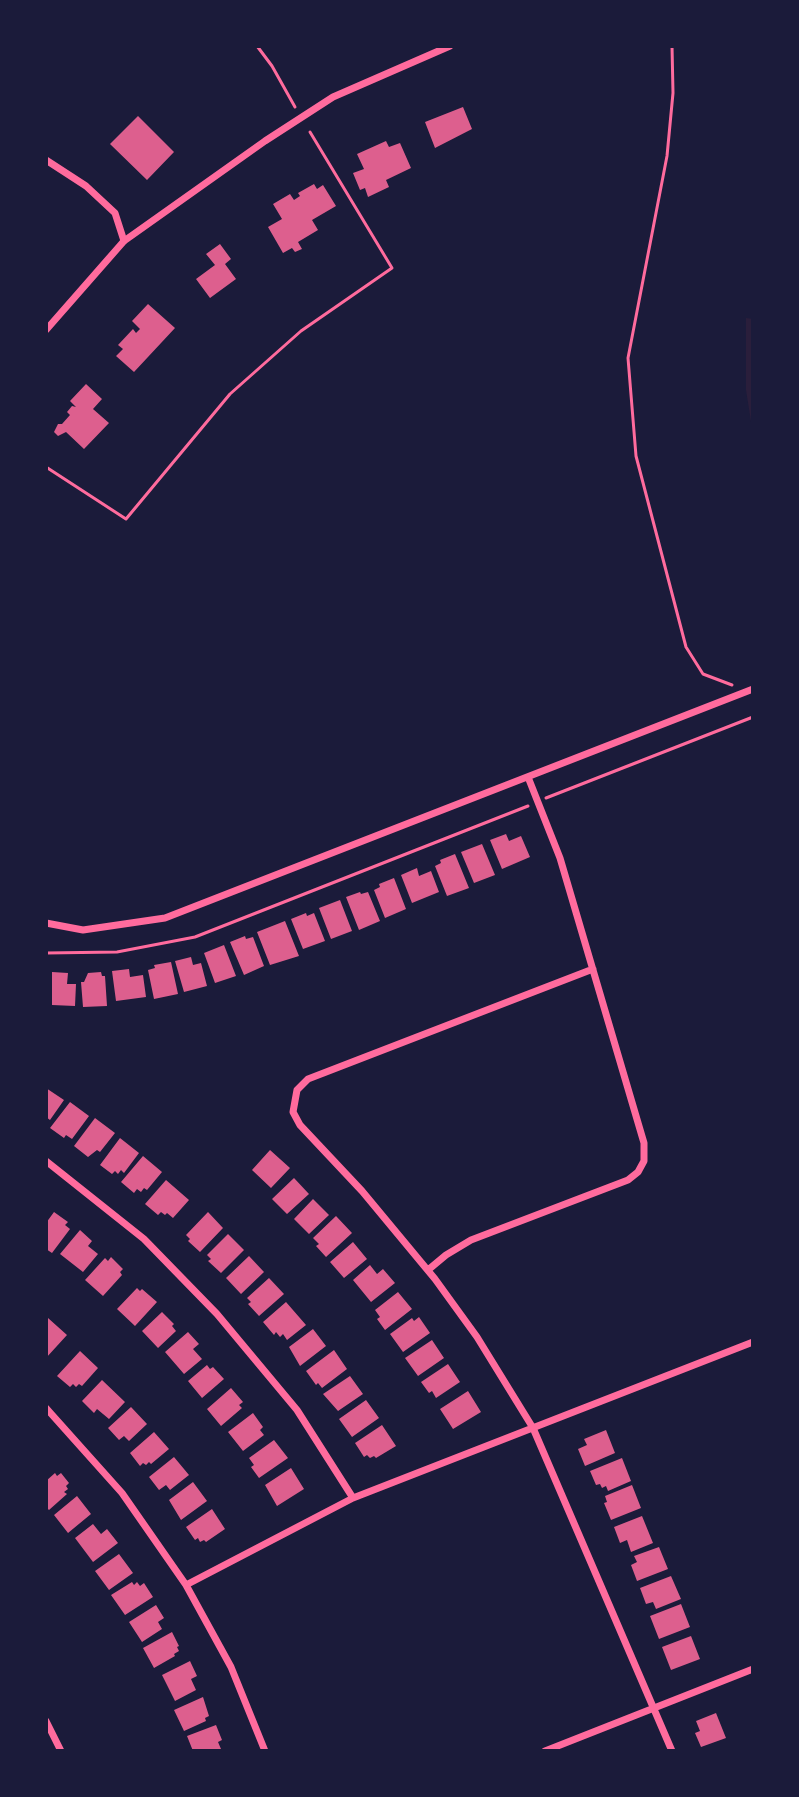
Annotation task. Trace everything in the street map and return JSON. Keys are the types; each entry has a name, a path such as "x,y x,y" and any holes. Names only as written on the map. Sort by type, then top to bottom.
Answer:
{"street":[{"path":"46,330 124,241 265,141 333,97 450,46"},
{"path":"46,160 86,186 115,213 124,241"},
{"path":"46,923 83,930 165,918 750,690"},
{"path":"428,1270 462,1245 628,1180 642,1167 645,1155 560,858 528,777"},
{"path":"593,969 308,1079 294,1097 293,1112 300,1125 370,1200 428,1270 477,1337 533,1428 672,1751"},
{"path":"46,1161 144,1239 217,1314 297,1410 353,1498"},
{"path":"186,1585 353,1498 753,1342"},
{"path":"46,1408 122,1493 186,1585 231,1667 265,1751"},
{"path":"545,1751 753,1669"},
{"path":"46,1721 61,1751"}],"path":[{"path":"257,46 272,66 296,110"},
{"path":"672,46 673,93 667,156 628,358 636,456 686,647 703,674 750,690"},
{"path":"46,467 126,519 230,394 301,331 392,268 310,132"},
{"path":"46,953 117,952 195,937 753,717"}],"shaded area":[{"path":"746,318 753,319 753,434 746,390"}],"building":[{"path":"463,107 472,129 435,148 425,122"},
{"path":"138,116 174,152 147,180 110,144"},
{"path":"386,141 389,147 400,143 411,168 386,180 389,187 368,197 365,188 360,190 353,173 364,169 357,154"},
{"path":"314,184 317,189 323,185 336,206 312,220 318,230 298,242 302,249 295,252 292,248 283,253 268,227 282,219 273,204 290,194 294,200 300,196 298,193"},
{"path":"220,244 231,259 225,264 236,279 210,298 196,279 215,265 206,254"},
{"path":"148,304 175,328 134,372 116,356 123,349 118,345 133,329 136,333 140,329 132,321"},
{"path":"86,384 102,399 93,409 109,423 84,449 66,432 58,436 54,432 58,424 70,415 67,412 72,406 76,407 70,401"},
{"path":"506,834 509,841 521,836 530,857 502,869 490,840"},
{"path":"482,844 495,875 474,883 461,852"},
{"path":"455,854 469,888 447,896 435,866 441,863 440,860"},
{"path":"417,868 419,876 431,871 439,892 412,903 401,875"},
{"path":"394,878 406,909 385,918 374,890 380,887 379,884"},
{"path":"368,892 380,921 359,930 346,897"},
{"path":"340,900 352,931 331,939 319,908"},
{"path":"306,913 307,916 314,913 325,941 303,949 291,919"},
{"path":"285,921 299,956 270,965 257,932"},
{"path":"245,936 246,939 253,937 264,966 244,975 230,942"},
{"path":"224,945 236,976 215,983 204,953"},
{"path":"191,957 193,965 201,963 207,986 184,992 175,961"},
{"path":"171,962 178,994 154,999 148,970 155,968 154,965"},
{"path":"129,969 130,977 143,975 146,997 116,1001 112,971"},
{"path":"52,972 68,973 67,984 76,984 75,1006 52,1005"},
{"path":"101,972 105,976 107,1006 83,1007 81,982 88,973"},
{"path":"46,1088 64,1100 50,1120 46,1117"},
{"path":"70,1102 89,1116 72,1139 66,1135 64,1138 50,1128"},
{"path":"95,1118 115,1133 100,1152 97,1150 88,1157 74,1146"},
{"path":"120,1138 139,1153 124,1173 121,1170 118,1174 115,1171 112,1174 100,1165"},
{"path":"270,1150 290,1168 271,1188 252,1170"},
{"path":"143,1156 162,1172 147,1190 144,1188 141,1192 137,1189 134,1193 121,1182"},
{"path":"294,1178 309,1194 287,1214 272,1199"},
{"path":"166,1180 189,1200 173,1218 167,1213 158,1215 145,1204"},
{"path":"313,1199 329,1215 309,1234 294,1219"},
{"path":"54,1212 68,1222 65,1225 70,1229 52,1253 46,1249 46,1223"},
{"path":"208,1212 223,1228 200,1252 186,1235"},
{"path":"336,1216 352,1233 326,1257 313,1238"},
{"path":"80,1230 92,1241 88,1246 98,1254 83,1272 60,1254"},
{"path":"228,1234 244,1250 221,1273 208,1261 211,1259 207,1255"},
{"path":"353,1242 367,1259 344,1278 330,1262"},
{"path":"249,1256 264,1272 241,1294 226,1278"},
{"path":"111,1257 123,1269 120,1272 122,1275 103,1296 85,1280 105,1258 108,1261"},
{"path":"370,1265 377,1274 383,1269 395,1283 371,1302 353,1280"},
{"path":"269,1278 284,1294 259,1316 248,1304 251,1302 247,1298"},
{"path":"137,1288 157,1302 135,1326 117,1309"},
{"path":"398,1292 412,1309 385,1330 375,1310"},
{"path":"286,1302 306,1325 287,1340 283,1334 280,1337 276,1332 274,1335 263,1322"},
{"path":"162,1312 174,1324 172,1326 176,1331 158,1348 142,1331"},
{"path":"419,1317 430,1333 403,1352 390,1334 412,1318 414,1321"},
{"path":"48,1318 67,1335 46,1358 46,1320"},
{"path":"313,1329 326,1346 300,1366 289,1347"},
{"path":"188,1332 199,1344 193,1349 202,1359 184,1374 165,1352"},
{"path":"432,1340 444,1358 418,1376 405,1358"},
{"path":"334,1350 347,1369 322,1388 306,1371"},
{"path":"80,1351 98,1368 82,1386 73,1384 70,1387 57,1376"},
{"path":"448,1364 460,1382 436,1398 421,1382"},
{"path":"207,1365 224,1379 202,1398 188,1381"},
{"path":"350,1376 363,1394 338,1411 323,1394"},
{"path":"102,1380 125,1402 109,1419 97,1409 94,1413 82,1401"},
{"path":"231,1388 243,1402 239,1405 242,1408 221,1426 207,1409"},
{"path":"468,1391 481,1412 453,1429 440,1409"},
{"path":"366,1400 379,1418 352,1437 339,1419"},
{"path":"131,1407 147,1424 129,1441 124,1436 119,1440 108,1428"},
{"path":"253,1413 263,1427 260,1430 264,1435 243,1451 228,1432"},
{"path":"382,1425 396,1446 376,1458 364,1457 355,1443"},
{"path":"606,1430 615,1453 585,1466 578,1449 587,1445 584,1439"},
{"path":"154,1432 169,1449 151,1464 143,1463 140,1466 130,1453"},
{"path":"274,1440 288,1458 259,1478 249,1458"},
{"path":"174,1457 189,1475 170,1490 166,1485 159,1490 149,1477"},
{"path":"622,1458 631,1481 608,1491 606,1486 596,1485 590,1471"},
{"path":"291,1468 304,1489 277,1506 265,1485"},
{"path":"55,1473 57,1476 61,1473 69,1483 64,1492 67,1494 49,1510 46,1507 46,1481"},
{"path":"193,1482 207,1501 181,1520 169,1500"},
{"path":"632,1485 641,1508 611,1520 604,1503 607,1502 605,1496"},
{"path":"77,1496 91,1514 68,1533 54,1515"},
{"path":"212,1509 225,1529 206,1542 200,1542 198,1538 195,1540 186,1527"},
{"path":"642,1516 653,1543 631,1552 627,1540 620,1543 614,1527"},
{"path":"93,1524 101,1534 107,1529 118,1543 93,1562 75,1538"},
{"path":"659,1547 668,1569 637,1581 631,1565 637,1562 634,1556"},
{"path":"119,1554 133,1573 109,1590 95,1571"},
{"path":"671,1576 681,1599 656,1609 653,1602 646,1604 640,1588"},
{"path":"132,1582 140,1586 144,1583 153,1597 125,1615 111,1595"},
{"path":"681,1604 690,1627 659,1639 650,1616"},
{"path":"156,1605 164,1618 158,1622 162,1629 142,1642 129,1622"},
{"path":"172,1632 179,1651 154,1668 143,1648"},
{"path":"691,1636 700,1659 671,1670 662,1647"},
{"path":"190,1661 197,1676 191,1679 196,1690 175,1701 162,1675"},
{"path":"203,1697 209,1716 205,1718 206,1721 184,1731 174,1710"},
{"path":"716,1713 726,1738 701,1747 695,1733 700,1731 696,1721"},
{"path":"216,1725 222,1740 218,1742 221,1749 193,1751 187,1736"}]}
